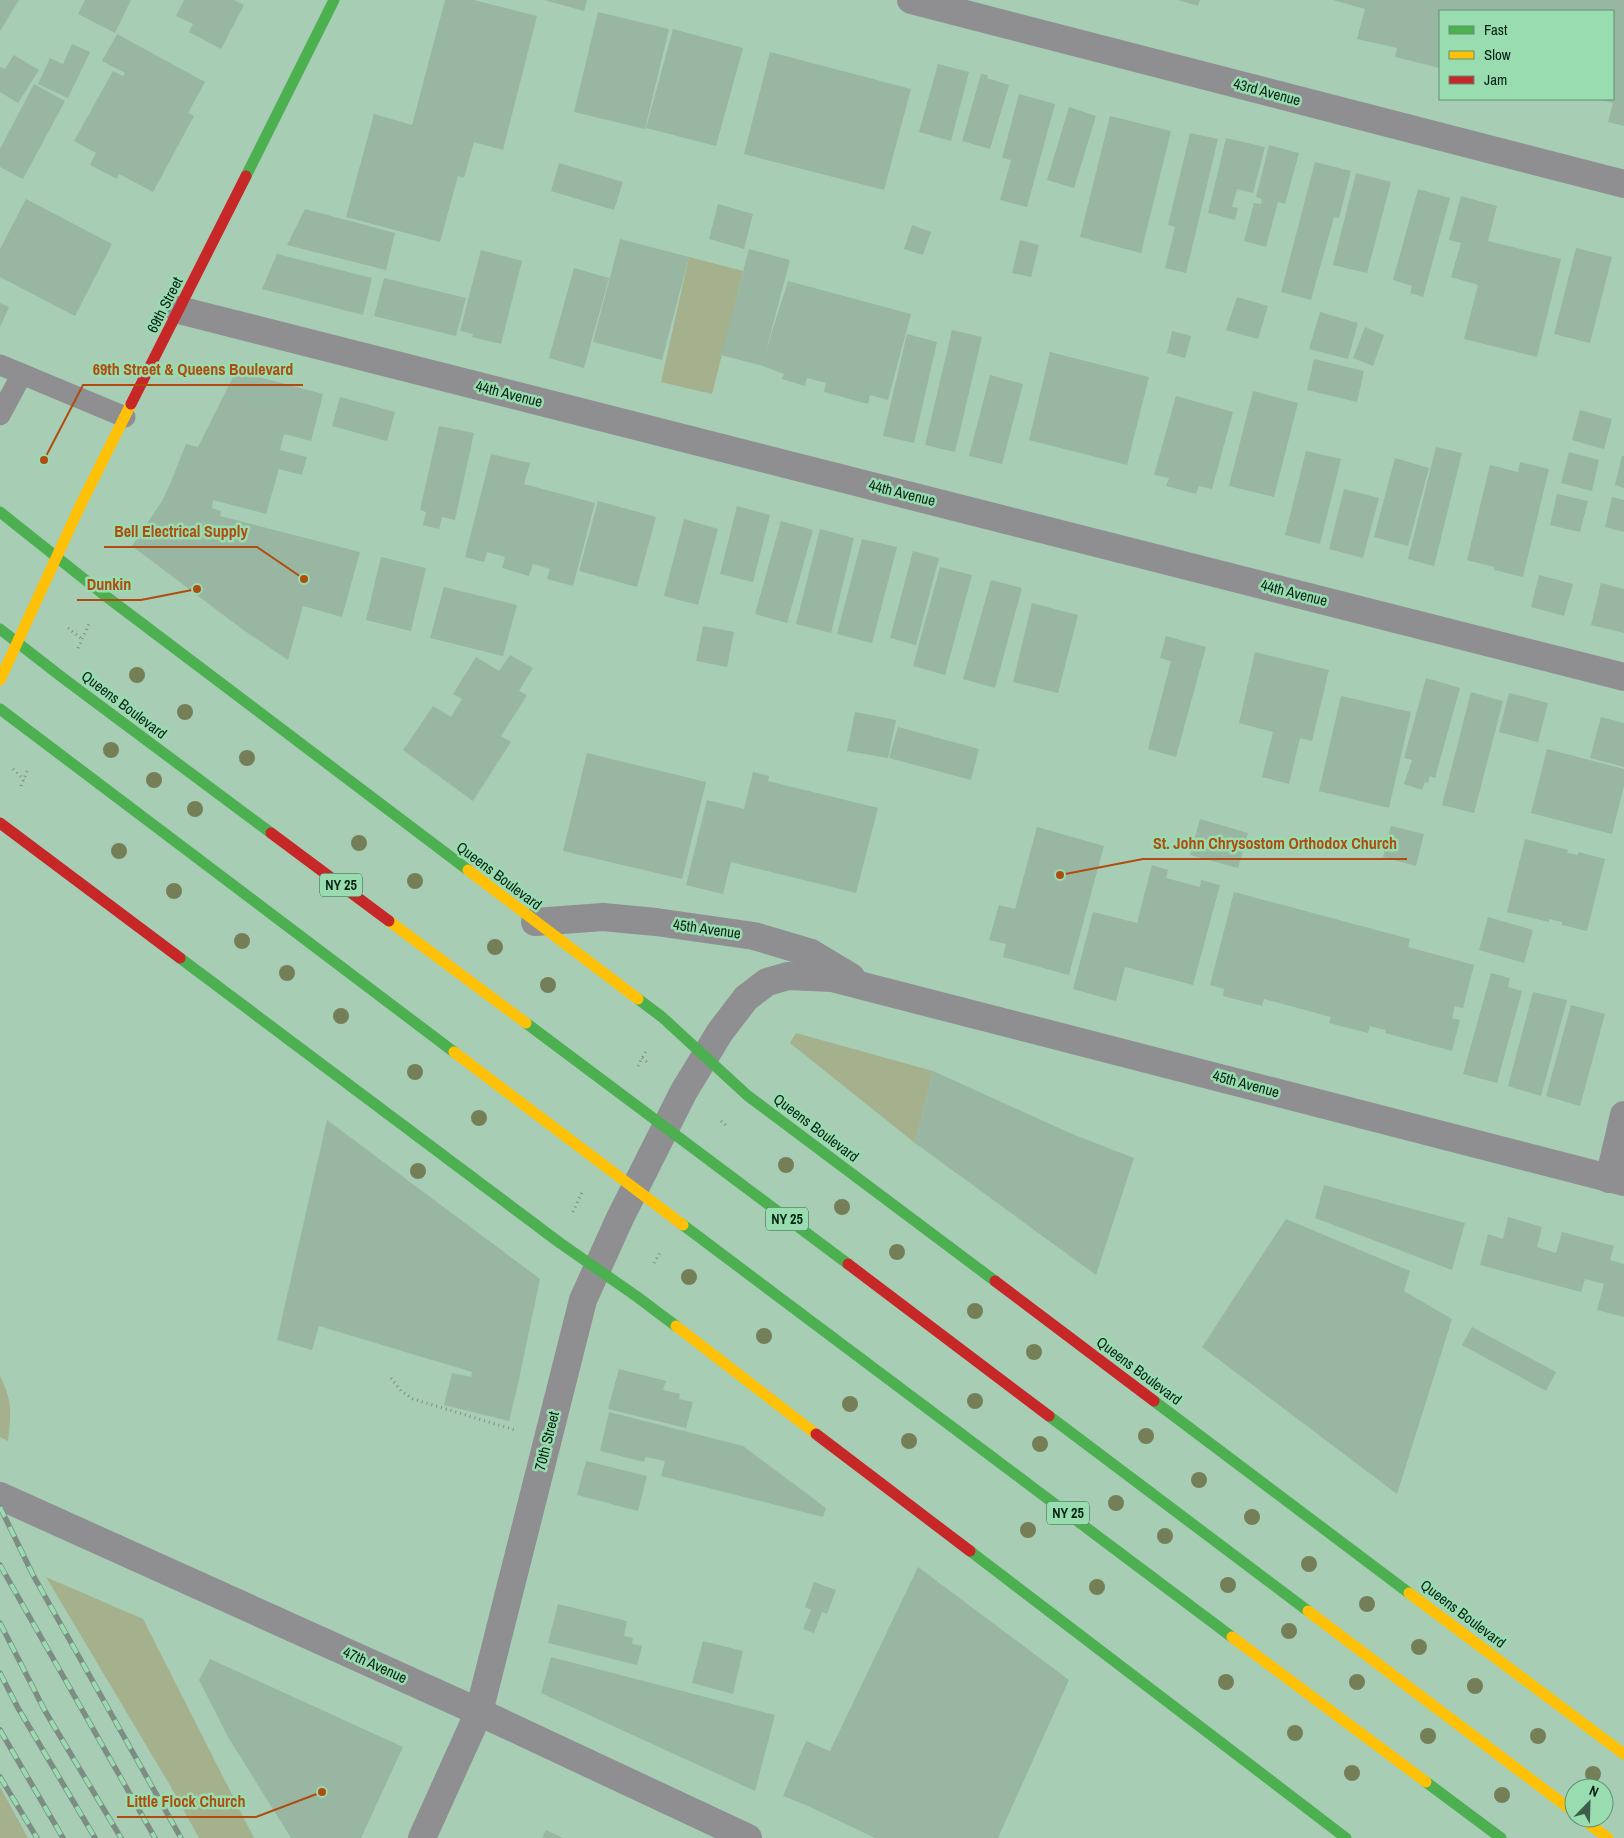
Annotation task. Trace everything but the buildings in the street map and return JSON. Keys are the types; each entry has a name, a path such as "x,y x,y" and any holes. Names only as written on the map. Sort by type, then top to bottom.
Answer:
{"street":[{"name":"69th Street","path":"0,680 56,557 334,0"},
{"name":"43rd Avenue","path":"911,0 1624,184"},
{"name":"44th Avenue","path":"179,310 1624,677"},
{"name":"Queens Boulevard","path":"0,512 56,557 662,1017 748,1096 1624,1754"},
{"name":"Queens Boulevard","path":"0,629 1564,1804"},
{"name":"NY 25","path":"0,710 1501,1838"},
{"path":"0,823 660,1314 1346,1838"},
{"name":"45th Avenue","path":"535,922 603,917 656,922 754,936 811,953 867,986"},
{"name":"45th Avenue","path":"705,1056 732,1015 746,998 767,982 788,976 832,978 1616,1180"},
{"name":"70th Street","path":"422,1838 479,1712 583,1300 634,1188 684,1091 705,1056"},
{"path":"1616,1180 1624,1115"},
{"name":"47th Avenue","path":"0,1496 479,1712 748,1838"},
{"path":"1595,1828 1608,1838"}],"lane":[{"path":"0,365 125,417"},
{"path":"0,415 22,374"}],"path":[{"path":"76,652 89,624"},
{"path":"68,628 82,639"},
{"path":"13,769 24,780"},
{"path":"21,786 28,771"},
{"path":"637,1068 648,1047"},
{"path":"642,1058 648,1063"},
{"path":"721,1121 728,1127"},
{"path":"572,1216 585,1185"},
{"path":"391,1378 402,1391 413,1399 515,1430"}],"green space":[{"path":"689,257 743,271 712,394 661,382"},
{"path":"796,1033 933,1071 915,1143 790,1043"},
{"path":"0,1376 7,1393 10,1408 8,1441 0,1437"},
{"path":"46,1577 143,1619 254,1838 199,1838 171,1787"},
{"path":"0,1787 28,1838 0,1838"}],"railway":[{"path":"0,1507 33,1575 181,1838"},
{"path":"0,1565 155,1838"},
{"path":"0,1623 45,1711 121,1838"},
{"path":"0,1673 18,1708 95,1838"},
{"path":"0,1730 63,1838"},
{"path":"0,1777 37,1838"}],"traffic: fast":[{"path":"246,176 334,0"},
{"path":"0,512 103,594 468,870"},
{"path":"0,629 271,833"},
{"path":"0,709 454,1052"},
{"path":"180,958 560,1243 676,1326"},
{"path":"638,999 662,1017 748,1096 995,1281"},
{"path":"526,1023 848,1264"},
{"path":"683,1225 1232,1637"},
{"path":"1154,1401 1409,1593"},
{"path":"1049,1416 1308,1611"},
{"path":"970,1551 1346,1838"},
{"path":"1426,1782 1501,1838"}],"traffic: slow":[{"path":"0,680 80,506 131,404"},
{"path":"468,870 638,999"},
{"path":"389,921 526,1023"},
{"path":"454,1052 683,1225"},
{"path":"676,1326 816,1434"},
{"path":"1409,1593 1624,1754"},
{"path":"1308,1611 1564,1804"},
{"path":"1232,1637 1426,1782"},
{"path":"1594,1828 1608,1838"}],"traffic: jam":[{"path":"131,404 246,176"},
{"path":"0,823 180,958"},
{"path":"271,833 389,921"},
{"path":"848,1264 1049,1416"},
{"path":"995,1281 1154,1401"},
{"path":"816,1434 970,1551"}],"place":[{"name":"69th Street & Queens Boulevard","path":"44,460"},
{"name":"Bell Electrical Supply","path":"304,579"},
{"name":"Dunkin","path":"197,589"},
{"name":"St. John Chrysostom Orthodox Church","path":"1060,875"},
{"name":"Little Flock Church","path":"322,1792"}]}
